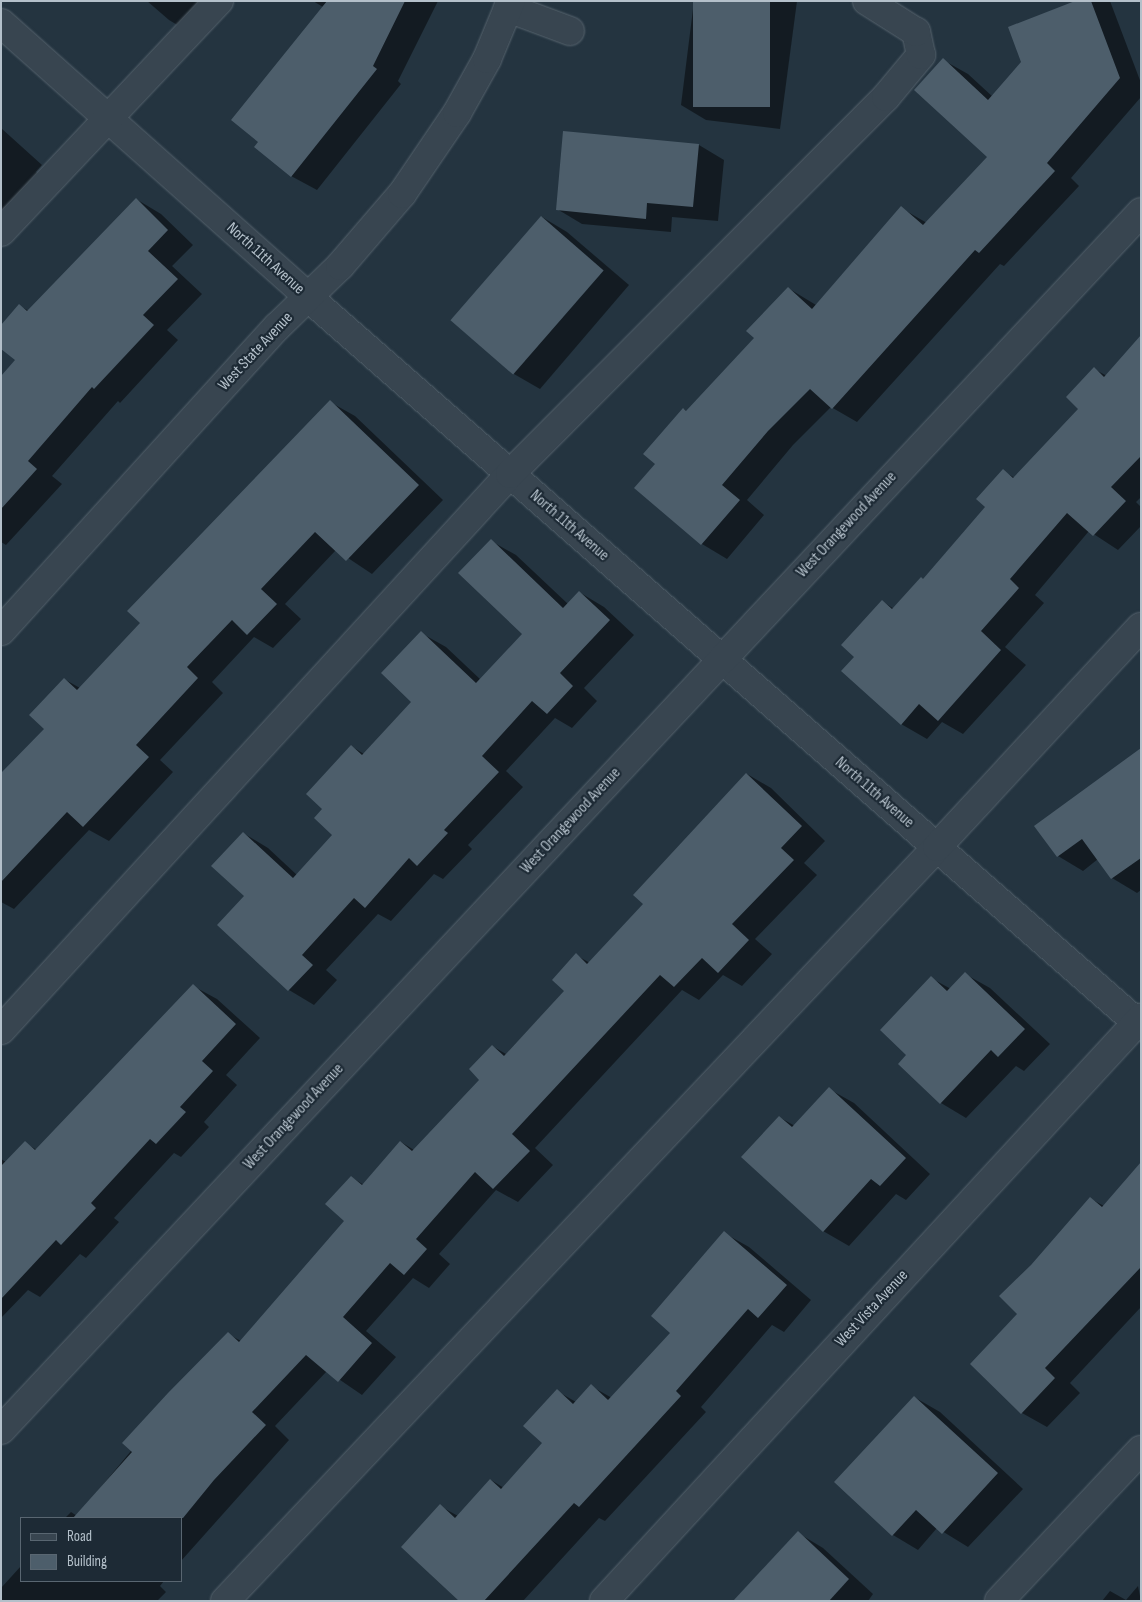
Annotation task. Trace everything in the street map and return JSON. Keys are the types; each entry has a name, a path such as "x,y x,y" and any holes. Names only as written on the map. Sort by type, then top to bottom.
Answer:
{"street":[{"path":"1,232 110,119 219,1"},
{"path":"1,1030 510,474 886,98 921,55 916,32 867,1"},
{"path":"510,4 570,31"},
{"name":"West State Avenue","path":"1,630 277,327 343,263 402,194 457,113 487,59 510,4"},
{"name":"North 11th Avenue","path":"1,23 308,297 721,660 1139,1022"},
{"name":"West Orangewood Avenue","path":"1,1430 1141,212"},
{"path":"225,1601 937,847 1141,627"},
{"name":"West Vista Avenue","path":"604,1601 1139,1022"},
{"path":"999,1601 1141,1450"}],"building":[{"path":"327,1 405,1 373,66 377,69 291,177 254,147 258,142 231,120"},
{"path":"693,1 770,1 770,107 693,107"},
{"path":"1075,1 1091,1 1120,78 1047,163 1055,171 979,253 975,250 832,409 810,389 768,431 722,485 740,500 701,545 634,488 655,464 643,454 683,408 686,411 754,338 746,331 788,287 812,309 901,206 923,225 987,157 914,90 943,58 988,100 1021,62 1008,27"},
{"path":"563,131 699,144 693,207 647,203 646,219 556,210"},
{"path":"136,198 168,230 148,251 178,279 143,315 154,325 94,389 92,387 28,461 37,469 1,509 1,376 15,360 1,349 1,325 19,304 27,311"},
{"path":"541,216 604,270 513,375 450,320"},
{"path":"1141,335 1141,456 1111,487 1126,501 1093,536 1067,513 1010,579 1019,588 981,631 1001,650 938,721 919,704 901,725 841,671 854,657 841,645 882,600 892,609 921,577 923,579 985,507 976,499 1003,469 1013,478 1078,409 1066,397 1094,367 1104,377"},
{"path":"330,400 419,485 346,561 315,532 261,589 277,604 247,635 232,620 187,667 198,678 136,745 149,757 83,827 67,812 1,882 1,773 44,729 29,715 64,678 77,690 140,623 127,611"},
{"path":"491,539 563,608 579,591 610,620 560,673 573,686 547,714 532,701 482,756 499,772 444,830 448,833 417,866 409,858 365,908 354,898 302,955 313,965 288,991 217,925 244,896 211,866 243,832 293,878 332,835 314,818 322,809 306,794 351,745 362,755 411,702 381,673 421,631 476,683 522,634 458,573"},
{"path":"1141,748 1141,858 1111,879 1082,839 1057,857 1034,826"},
{"path":"746,773 802,826 781,848 794,860 732,924 749,940 718,973 702,958 674,987 660,975 512,1134 530,1151 493,1189 475,1172 416,1239 427,1249 404,1275 390,1263 343,1317 372,1343 338,1382 306,1355 252,1412 266,1425 214,1480 183,1518 74,1517 132,1452 122,1443 228,1332 239,1342 344,1221 325,1204 351,1176 362,1185 400,1141 412,1151 479,1080 469,1069 492,1045 504,1056 564,991 552,980 576,953 587,964 643,904 633,895"},
{"path":"965,972 1025,1029 998,1057 991,1050 940,1104 898,1064 906,1055 880,1030 931,976 947,991"},
{"path":"193,984 236,1024 202,1061 213,1071 180,1107 186,1112 156,1144 150,1139 91,1203 96,1208 61,1245 56,1240 1,1299 1,1166 25,1141 35,1150"},
{"path":"829,1087 906,1158 880,1186 871,1179 823,1232 741,1157 779,1116 792,1127"},
{"path":"1141,1162 1141,1267 1045,1368 1055,1378 1021,1414 970,1364 1017,1314 999,1296 1031,1265 1090,1197 1102,1207"},
{"path":"724,1231 787,1285 758,1318 748,1309 676,1391 681,1396 579,1507 574,1503 484,1601 459,1601 401,1547 440,1504 455,1518 490,1479 501,1489 542,1443 523,1426 557,1389 573,1404 591,1384 608,1400 670,1333 651,1316"},
{"path":"914,1396 998,1473 942,1534 916,1510 892,1536 834,1482"},
{"path":"798,1531 849,1579 829,1601 733,1601"}]}
